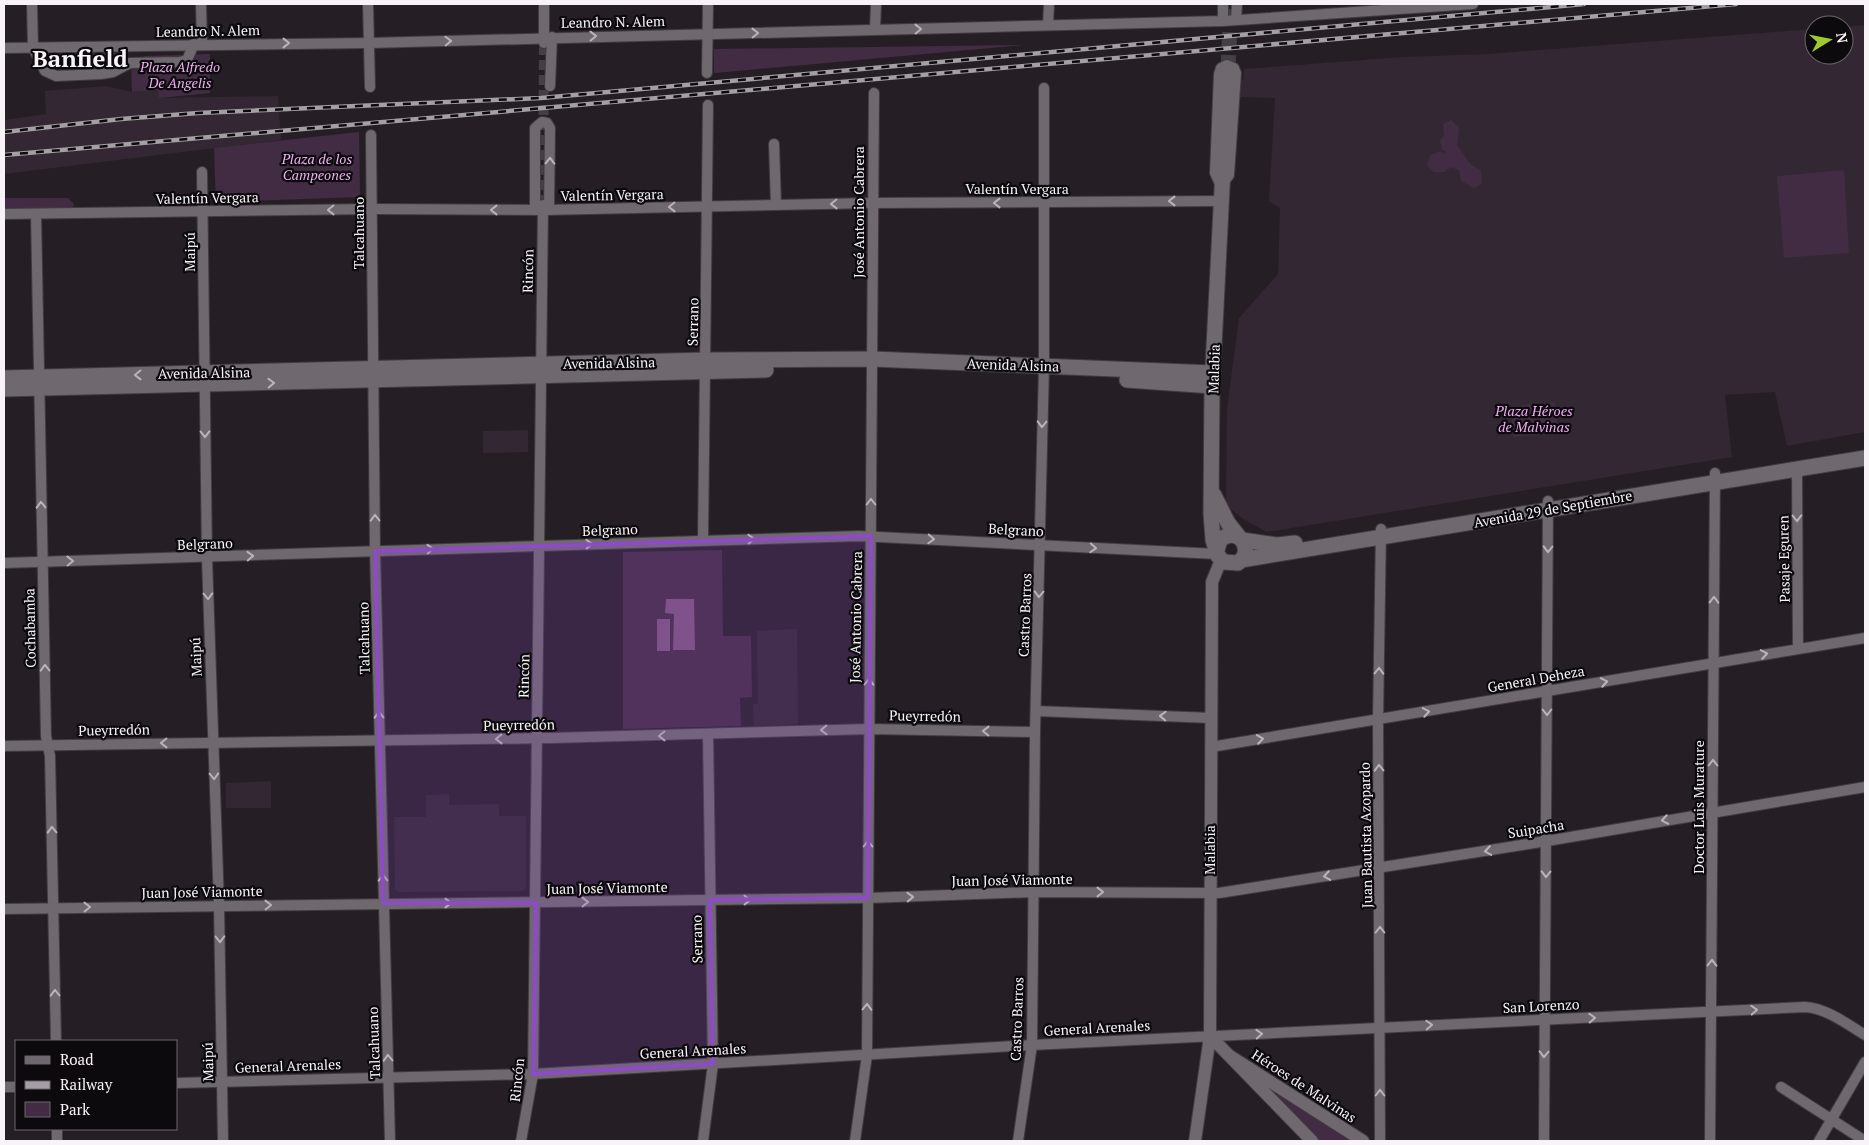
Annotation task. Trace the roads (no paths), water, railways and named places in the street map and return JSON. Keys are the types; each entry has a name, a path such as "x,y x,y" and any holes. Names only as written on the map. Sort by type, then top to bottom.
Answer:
{"main road":[{"name":"Malabia","path":"1218,555 1212,530 1213,380 1228,70"},
{"name":"Avenida Alsina","path":"4,378 38,383 706,366 872,364 1213,380"},
{"name":"Avenida Alsina","path":"4,390 38,383"},
{"name":"Avenida 29 de Septiembre","path":"1241,560 1548,505 1716,478 1865,450"},
{"name":"Avenida 29 de Septiembre","path":"1716,478 1797,469 1865,458"},
{"path":"1213,491 1219,508 1241,539 1246,550 1241,560 1229,564 1218,555 1217,545 1224,537 1234,535 1241,539"},
{"name":"Avenida 29 de Septiembre","path":"1241,539 1287,544 1381,534"}],"street":[{"path":"32,4 33,48 45,71 56,76 106,74 122,65 130,63 180,62 187,60 198,44 201,4"},
{"path":"368,4 370,87"},
{"path":"544,4 550,86"},
{"path":"707,73 708,4"},
{"path":"875,30 876,4"},
{"path":"1048,4 1048,25"},
{"path":"1222,21 1223,4"},
{"path":"1236,20 1237,4"},
{"name":"Leandro N. Alem","path":"4,48 369,43 1222,21 1386,7 1473,4"},
{"name":"Malabia","path":"1227,65 1234,68 1236,74 1229,175 1221,194 1215,173 1218,84 1219,70 1227,65"},
{"name":"Castro Barros","path":"1018,1141 1032,1045 1035,732 1041,546 1045,202 1044,88"},
{"name":"José Antonio Cabrera","path":"855,1141 867,1055 874,92"},
{"name":"Serrano","path":"704,540 708,105"},
{"path":"542,122 547,123 550,128 542,209 535,128 542,122"},
{"name":"Talcahuano","path":"371,135 375,551 390,1141"},
{"path":"774,144 776,205"},
{"name":"Maipú","path":"202,172 207,558 219,905 223,1141"},
{"name":"Valentín Vergara","path":"4,214 1045,202 1221,194"},
{"name":"Rincón","path":"521,1141 533,1074 540,546 542,209"},
{"name":"Cochabamba","path":"36,214 42,561 54,908 56,1040"},
{"name":"Pasaje Eguren","path":"1797,469 1798,648"},
{"name":"Doctor Luis Murature","path":"1710,1141 1713,811 1712,663 1716,478"},
{"path":"1544,1141 1548,505"},
{"name":"Juan Bautista Azopardo","path":"1380,1141 1381,1027 1378,720 1381,534"},
{"name":"Belgrano","path":"4,563 871,536 1218,555"},
{"name":"Malabia","path":"1195,1141 1210,1036 1212,582 1218,555"},
{"name":"General Deheza","path":"1211,747 1865,638"},
{"path":"1036,711 1212,718"},
{"name":"Pueyrredón","path":"4,746 708,735 869,729 1035,732"},
{"name":"Serrano","path":"703,1141 713,1064 708,735"},
{"name":"Suipacha","path":"1210,892 1223,893 1380,868 1865,787"},
{"name":"Juan José Viamonte","path":"4,909 868,898 1034,892 1210,892"},
{"name":"San Lorenzo","path":"1210,1036 1815,1008 1865,1035"},
{"name":"General Arenales","path":"178,1083 533,1074 1210,1036"},
{"name":"Héroes de Malvinas","path":"1210,1036 1312,1141"},
{"name":"Héroes de Malvinas","path":"1230,1056 1363,1141"},
{"path":"1818,1141 1865,1062"},
{"path":"1781,1087 1865,1141"}],"tunnel":[{"path":"1228,70 1231,4"},
{"path":"543,205 544,44"}],"railway":[{"path":"4,132 121,119 198,113 541,98 1584,4"},
{"path":"4,155 1736,4"}],"district":[{"name":"Banfield","path":"80,59"}],"park label":[{"name":"Plaza Alfredo De Angelis","path":"180,76"},
{"name":"Plaza de los Campeones","path":"317,168"},
{"name":"Plaza Héroes de Malvinas","path":"1534,420"}]}
